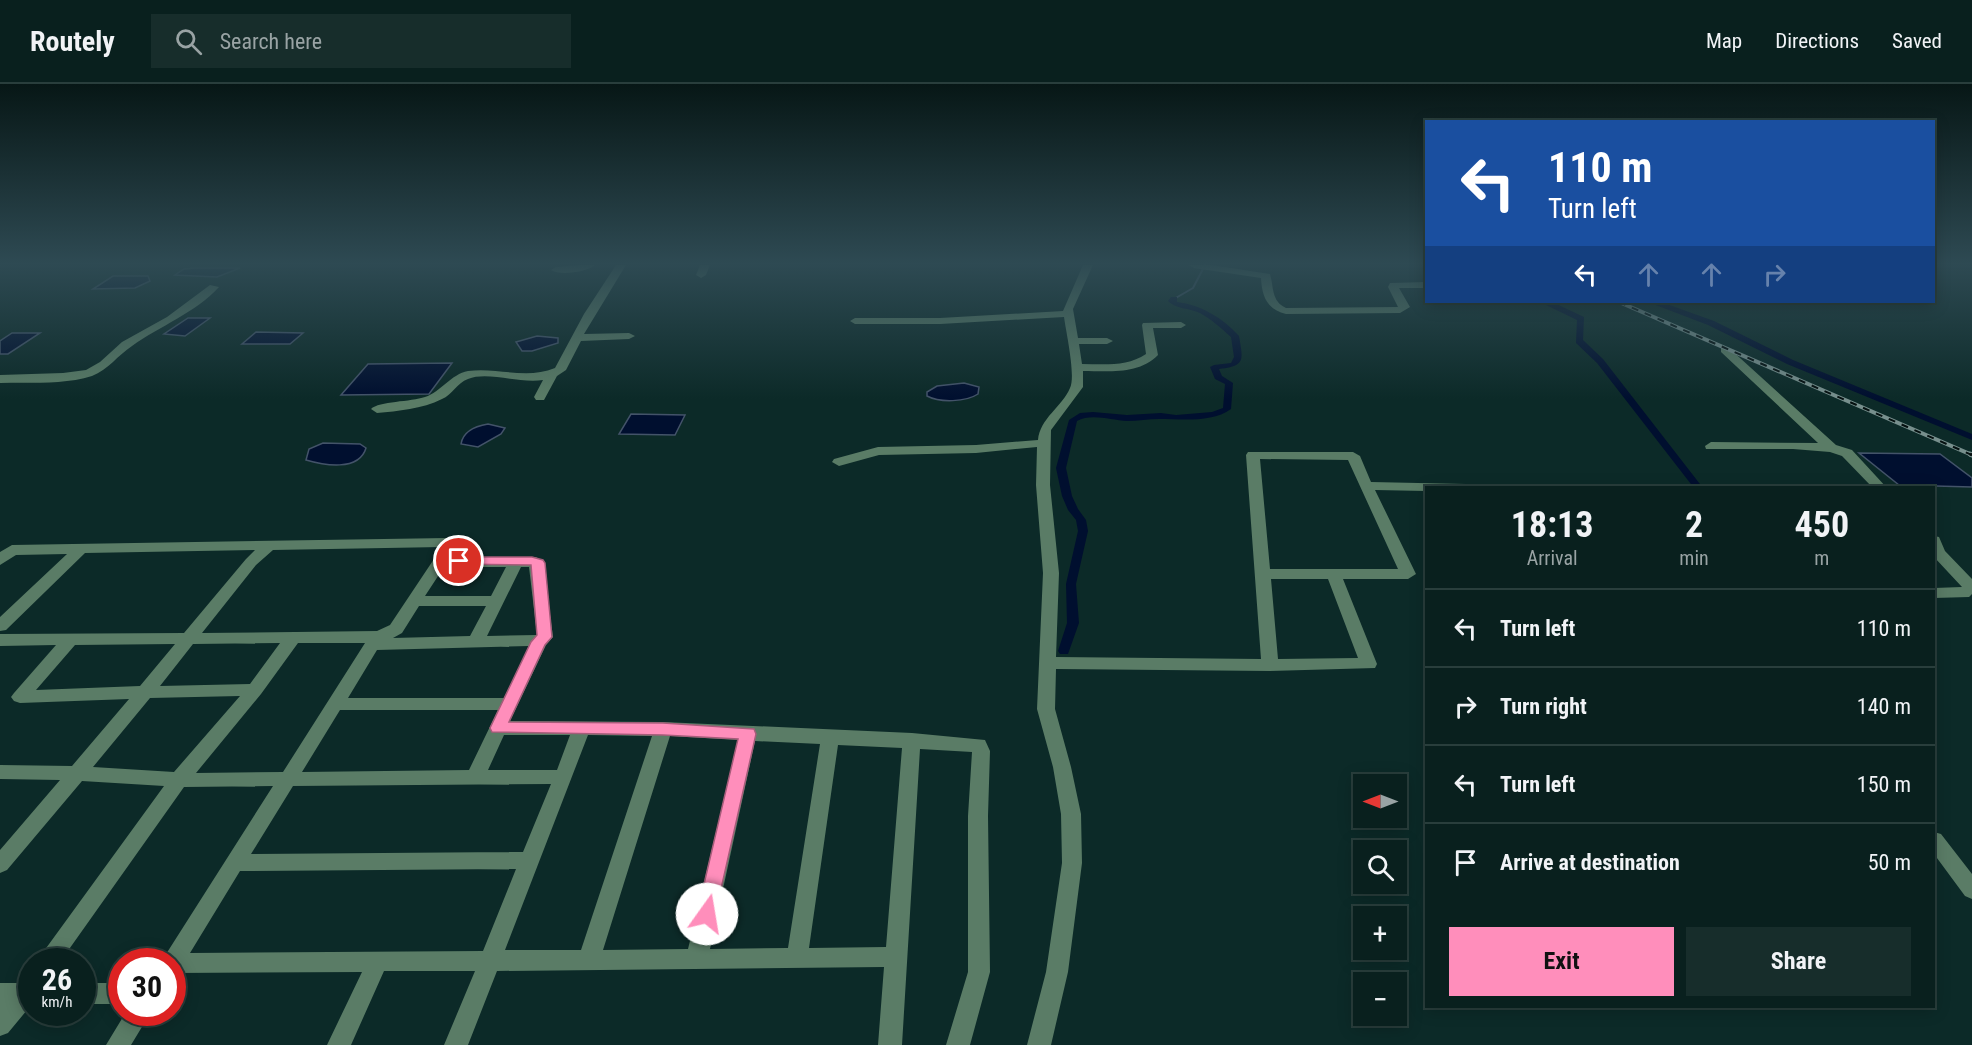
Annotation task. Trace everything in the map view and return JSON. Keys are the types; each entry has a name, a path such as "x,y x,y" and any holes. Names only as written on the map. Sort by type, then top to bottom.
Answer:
{"street":[{"path":"0,379 63,377 89,373 104,364 126,344 183,310"},
{"path":"377,409 413,405 437,397 465,376 527,379 551,375 560,370 576,337 593,310"},
{"path":"1039,1045 1057,972 1072,863 1071,814 1062,767 1046,709 1051,573 1043,485 1045,430 1077,387 1077,367 1068,310"},
{"path":"1277,310 1400,310"},
{"path":"855,321 940,321 1069,314"},
{"path":"1077,367 1131,366 1144,362 1152,355 1147,325 1181,325"},
{"path":"576,337 629,336"},
{"path":"1072,341 1107,341"},
{"path":"1725,350 1831,448"},
{"path":"540,396 551,375"},
{"path":"839,462 878,451 976,449 1044,443"},
{"path":"1711,446 1793,445 1831,448 1847,453 1879,486"},
{"path":"1262,574 1408,574 1353,456 1253,454 1262,574 1270,665"},
{"path":"1366,486 1425,487"},
{"path":"0,560 6,550 448,542 450,546 396,629 375,640 181,948"},
{"path":"1935,543 1938,553 1971,587 1964,592 1935,593"},
{"path":"0,864 190,639 251,562 268,547"},
{"path":"0,626 81,549"},
{"path":"475,643 516,561"},
{"path":"440,562 538,563 544,637 539,642 475,778"},
{"path":"1048,663 1369,664 1334,574"},
{"path":"414,602 496,601"},
{"path":"57,948 179,780 255,690 292,638"},
{"path":"0,640 292,638 475,643 539,642"},
{"path":"71,639 20,697 255,690"},
{"path":"335,704 509,704"},
{"path":"498,728 663,729 976,743 981,751 978,816 979,972 958,1045"},
{"path":"456,1045 582,729"},
{"path":"589,959 663,729"},
{"path":"697,959 748,734"},
{"path":"797,958 830,737"},
{"path":"890,1045 912,740"},
{"path":"0,772 77,773 179,780 563,777"},
{"path":"1935,841 1972,890"},
{"path":"235,863 530,860"},
{"path":"186,962 896,957"},
{"path":"339,1045 378,961"},
{"path":"0,1025 18,996"},
{"path":"118,1045 131,1026"}],"water":[{"path":"188,318 210,318 185,336 164,334"},
{"path":"256,332 303,333 290,344 242,344"},
{"path":"12,333 40,333 8,354 0,354 0,341"},
{"path":"537,336 558,338 558,343 532,351 522,351 516,342"},
{"path":"452,363 429,394 341,395 368,364"},
{"path":"964,383 979,387 978,394 967,399 953,401 927,396 927,392 937,386"},
{"path":"631,414 685,415 675,435 619,434"},
{"path":"488,424 505,428 501,434 478,447 461,444 464,436 471,430"},
{"path":"323,443 360,444 366,448 362,456 348,464 331,465 306,460 309,449"},
{"path":"1859,453 1940,454 1972,478 1972,487 1899,485"}],"waterway":[{"path":"1064,651 1073,623 1071,584 1083,531 1081,520 1073,510 1067,496 1061,468 1073,420 1080,416 1093,415 1176,418 1213,414 1227,409 1229,383 1218,377 1214,367 1234,365 1238,357 1235,336 1198,310"},
{"path":"1563,310 1581,319 1579,341 1600,361 1697,486"},
{"path":"1677,310 1711,323 1790,362 1972,437"}],"railway":[{"path":"1637,310 1972,455 1970,454"}],"route":[{"path":"459,561 537,561 538,563 544,637 539,642 498,728 663,729 748,734 707,914"}]}
